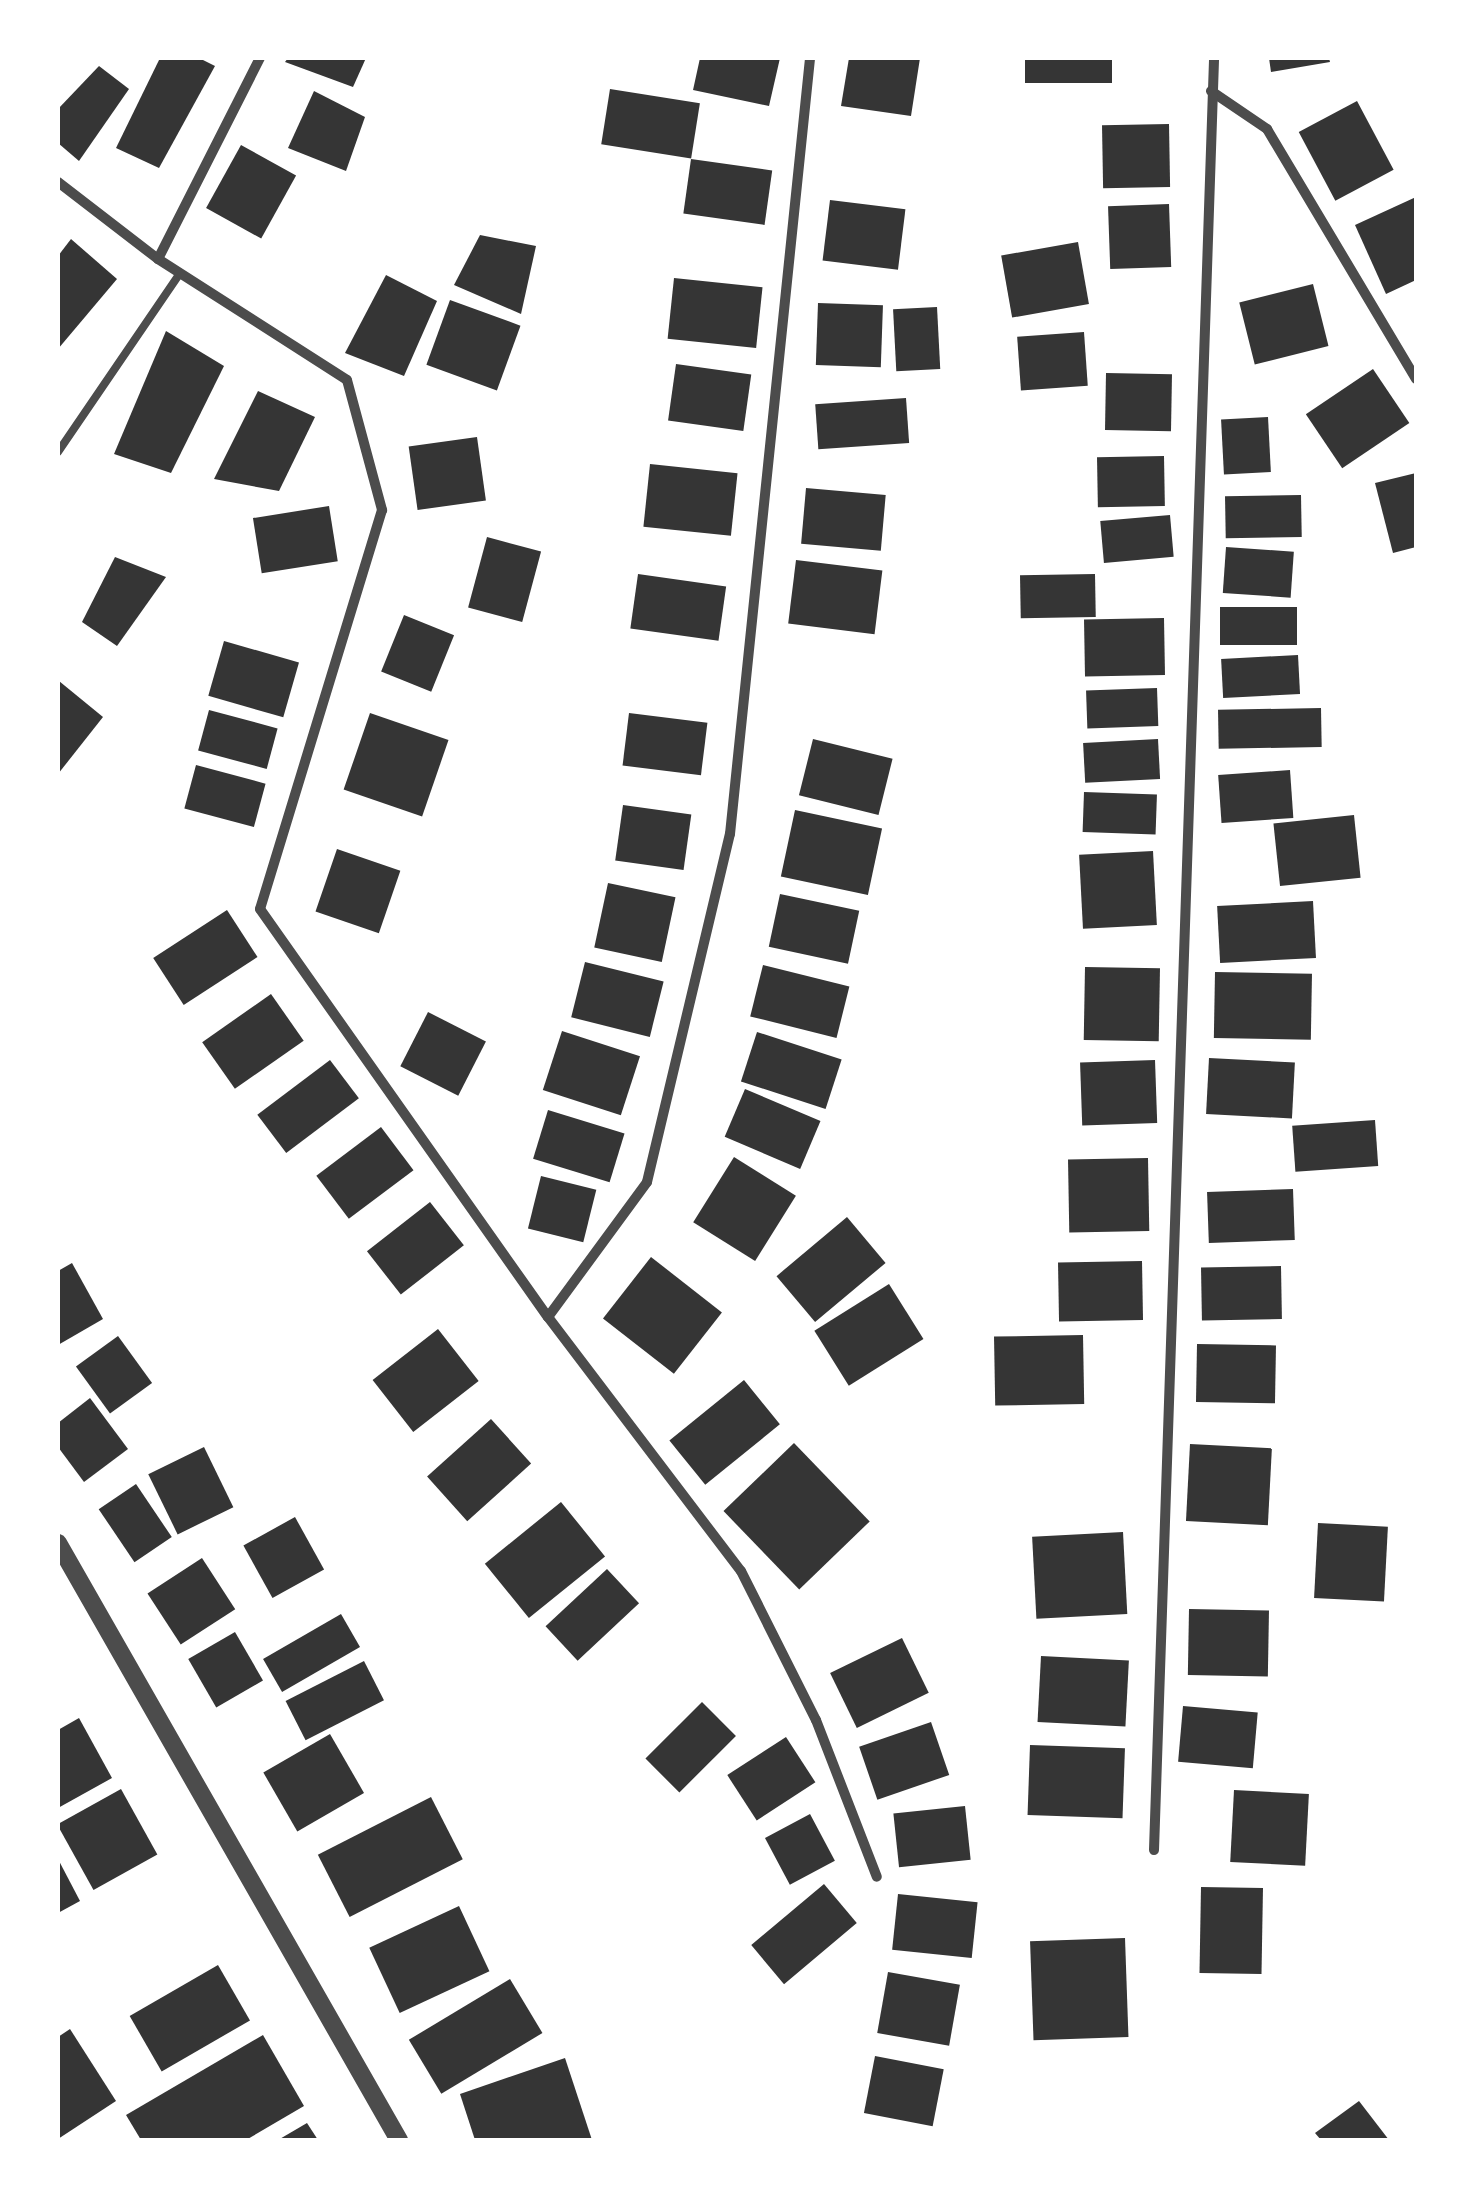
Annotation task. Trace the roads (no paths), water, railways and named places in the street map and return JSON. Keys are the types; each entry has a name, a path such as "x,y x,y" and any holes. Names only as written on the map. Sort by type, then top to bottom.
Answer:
{"street":[{"path":"158,260 260,58"},
{"path":"548,1317 647,1182 730,834 810,58"},
{"path":"1154,1850 1214,58"},
{"path":"1211,91 1268,129 1416,379"},
{"path":"58,182 158,260 347,380 382,510 260,910 548,1317 741,1571 816,1720 877,1877"},
{"path":"58,1543 400,2140"}],"lane":[{"path":"58,452 180,273"}]}
